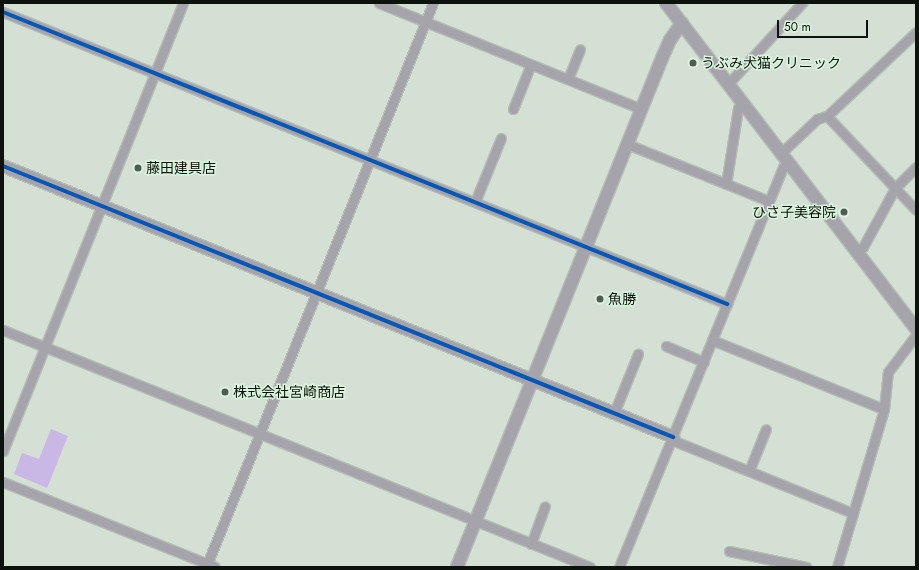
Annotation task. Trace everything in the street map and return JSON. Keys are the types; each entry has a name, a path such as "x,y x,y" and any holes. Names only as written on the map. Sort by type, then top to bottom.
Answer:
{"street":[{"path":"3,451 6,433 45,347 183,3"},
{"path":"379,3 641,109"},
{"path":"3,482 209,566 260,434 433,3"},
{"path":"666,3 916,329"},
{"path":"728,84 802,3"},
{"path":"3,12 727,304"},
{"path":"457,567 641,109 670,40 682,23"},
{"path":"781,152 817,119 827,116 916,32"},
{"path":"568,79 580,49"},
{"path":"513,109 531,64"},
{"path":"726,184 738,108 743,104"},
{"path":"827,116 916,210"},
{"path":"475,202 500,138"},
{"path":"627,144 769,201"},
{"path":"619,567 783,167 789,163"},
{"path":"3,166 614,413 749,471 853,513"},
{"path":"857,252 863,247 895,188 916,168"},
{"path":"3,330 590,567"},
{"path":"837,567 884,409 888,372 916,335"},
{"path":"712,340 884,409"},
{"path":"666,346 704,362"},
{"path":"614,413 638,354"},
{"path":"749,471 766,429"},
{"path":"531,544 546,506"},
{"path":"729,551 774,564 806,567"}],"shaded area":[{"path":"51,429 68,436 47,488 14,474 22,453 39,459"}],"cycle path":[{"path":"3,12 727,304"},
{"path":"3,166 673,437"}],"place":[{"name":"うぶみ犬猫クリニック","path":"693,63"},
{"name":"藤田建具店","path":"138,168"},
{"name":"ひさ子美容院","path":"844,212"},
{"name":"魚勝","path":"600,299"},
{"name":"株式会社宮崎商店","path":"225,392"}]}
